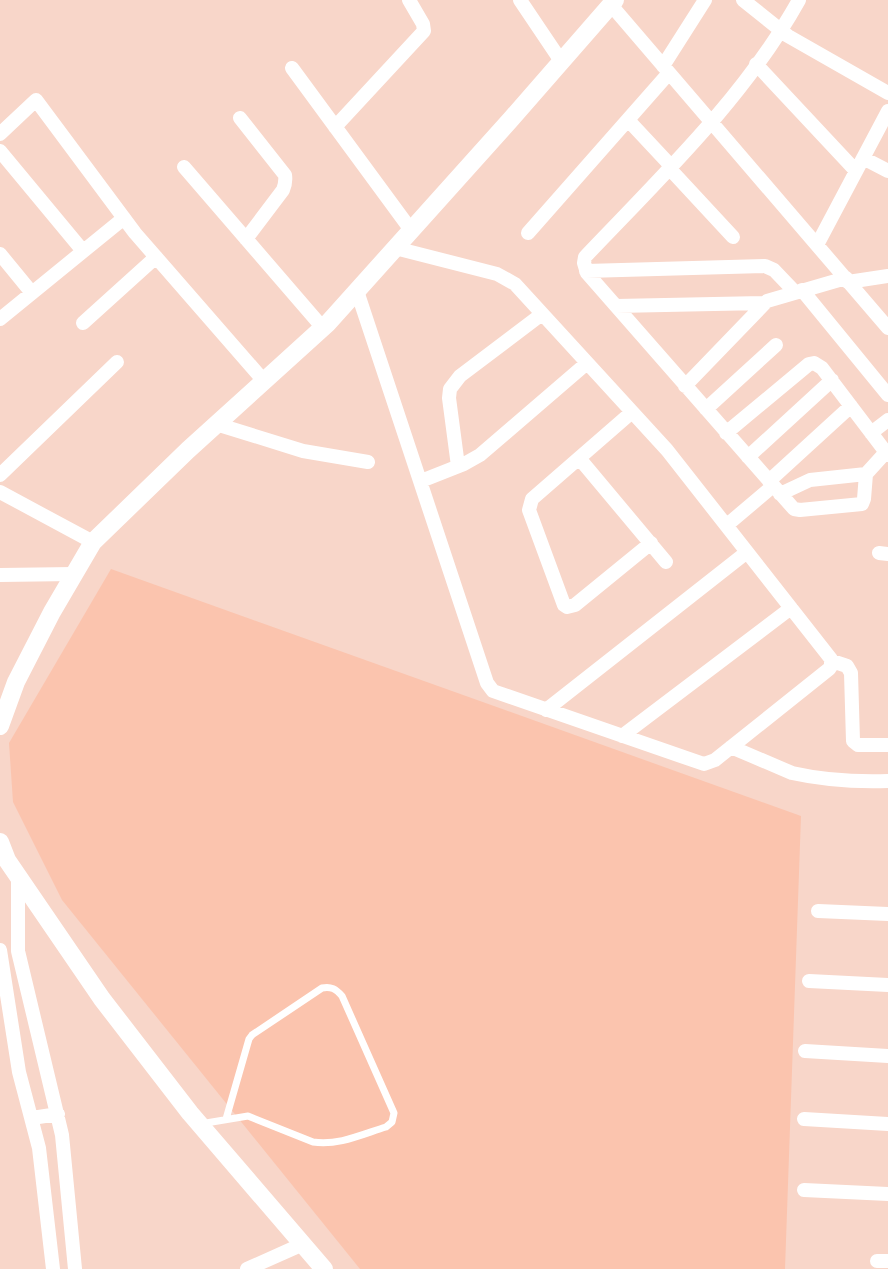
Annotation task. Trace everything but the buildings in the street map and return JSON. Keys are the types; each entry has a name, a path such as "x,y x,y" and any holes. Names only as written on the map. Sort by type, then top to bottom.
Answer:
{"street":[{"path":"335,127 424,31 424,24 409,0"},
{"path":"520,0 561,61"},
{"path":"528,233 628,120 666,70 705,0"},
{"path":"743,0 788,36 888,93"},
{"path":"799,0 782,31 712,123 585,257 584,262 586,271 791,506 800,510 859,505 864,502 866,474"},
{"path":"1,718 16,682 93,542 216,424 323,328 613,2 666,70 888,328"},
{"path":"756,64 856,171"},
{"path":"292,68 411,230"},
{"path":"0,134 36,100 124,218 264,381"},
{"path":"817,245 888,111"},
{"path":"240,118 285,175 286,179 283,190 246,239"},
{"path":"628,120 733,237"},
{"path":"0,151 83,251"},
{"path":"863,158 888,171"},
{"path":"184,167 323,328"},
{"path":"0,319 124,218"},
{"path":"396,248 505,277 515,284 667,450 832,660 847,666 851,673 853,742 858,745 888,745"},
{"path":"0,254 32,293"},
{"path":"83,323 156,257"},
{"path":"586,271 765,266 774,270 798,291 888,395"},
{"path":"685,386 763,303 798,291 847,280 888,276"},
{"path":"357,291 490,687 497,693 704,764 715,760 829,668 832,660"},
{"path":"616,306 763,303"},
{"path":"458,466 449,398 450,389 460,376 542,314"},
{"path":"706,409 776,345"},
{"path":"0,475 117,362"},
{"path":"421,481 480,455 587,362"},
{"path":"726,433 808,364 814,363 819,365 832,380 887,454 866,474 810,480 774,487"},
{"path":"748,458 832,380"},
{"path":"727,525 774,487 851,406"},
{"path":"632,412 532,499 528,510 564,605 567,607 575,605 651,543"},
{"path":"871,433 888,420"},
{"path":"216,424 303,451 368,462"},
{"path":"579,458 666,562"},
{"path":"0,492 93,542"},
{"path":"546,710 747,552"},
{"path":"0,575 74,574"},
{"path":"622,736 791,608"},
{"path":"731,747 797,774 853,782 888,781"},
{"path":"0,842 7,860 102,999 200,1124 324,1269"},
{"path":"18,876 18,951 62,1135 76,1269"},
{"path":"818,911 888,914"},
{"path":"0,950 19,1072 39,1148 53,1269"},
{"path":"809,981 888,985"},
{"path":"805,1051 888,1056"},
{"path":"32,1118 58,1114"},
{"path":"804,1119 888,1124"},
{"path":"804,1190 888,1194"},
{"path":"247,1269 303,1244"}],"lane":[{"path":"200,1124 242,1116 254,1118 313,1142 323,1144 386,1126 392,1122 394,1113 342,996 337,990 328,987 322,988 252,1035 249,1039 226,1119"}],"shaded area":[{"path":"111,569 801,816 785,1269 360,1269 62,900 13,802 9,743"}]}
